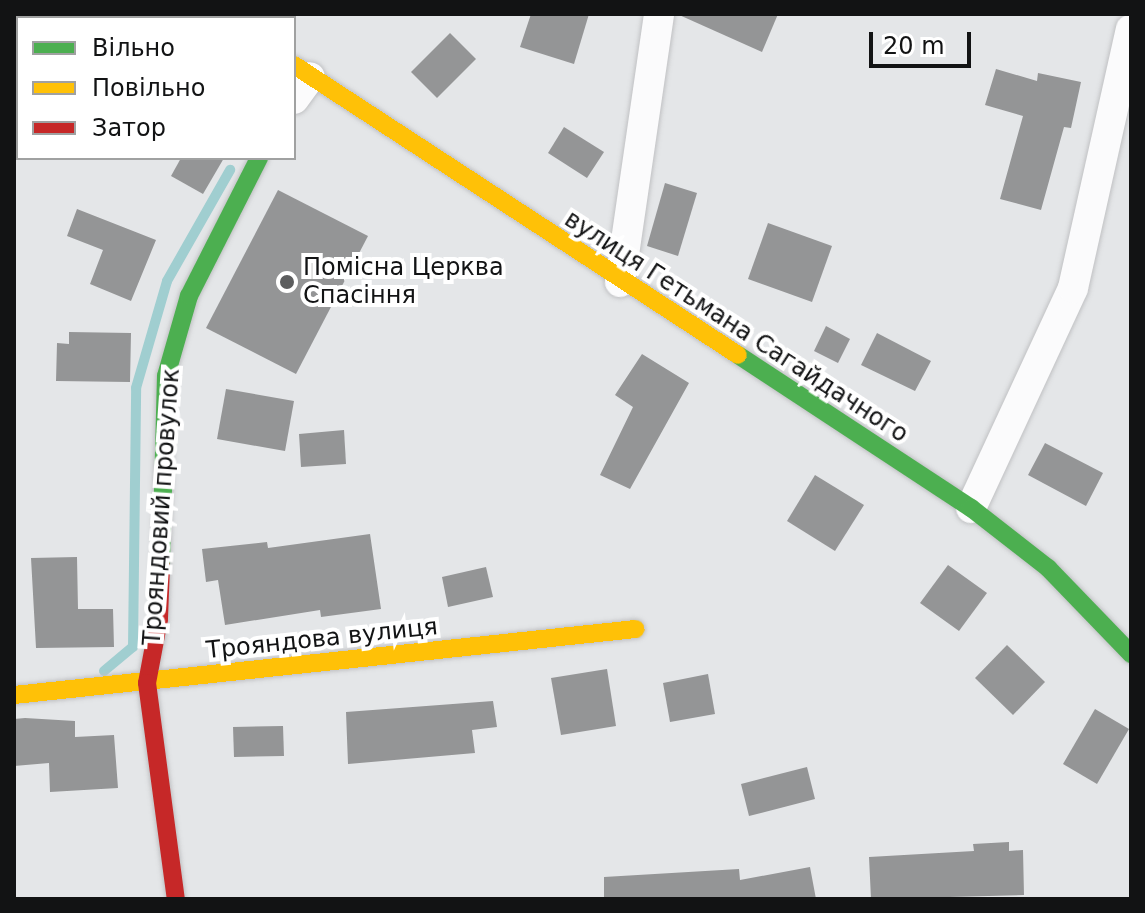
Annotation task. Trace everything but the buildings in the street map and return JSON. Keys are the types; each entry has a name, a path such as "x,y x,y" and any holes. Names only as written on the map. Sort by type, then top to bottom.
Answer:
{"street":[{"path":"620,282 659,14"},
{"path":"971,508 1073,288 1131,29"},
{"name":"вулиця Гетьмана Сагайдачного","path":"299,80 971,508 1048,568 1131,654"},
{"name":"Трояндовий провулок","path":"176,899 147,683 159,619 166,376 189,296 258,160"},
{"name":"Трояндова вулиця","path":"14,695 636,629"}],"waterway":[{"path":"104,671 133,647 136,388 167,281 230,170"}],"traffic: fast":[{"path":"161,566 166,376 189,296 258,160"},
{"path":"738,355 971,508 1048,568 1131,654"}],"traffic: slow":[{"path":"296,66 738,355"},
{"path":"14,695 636,629"}],"traffic: jam":[{"path":"161,566 159,619 147,683 176,899"}],"place":[{"name":"Помісна Церква Спасіння","path":"287,282"}]}
